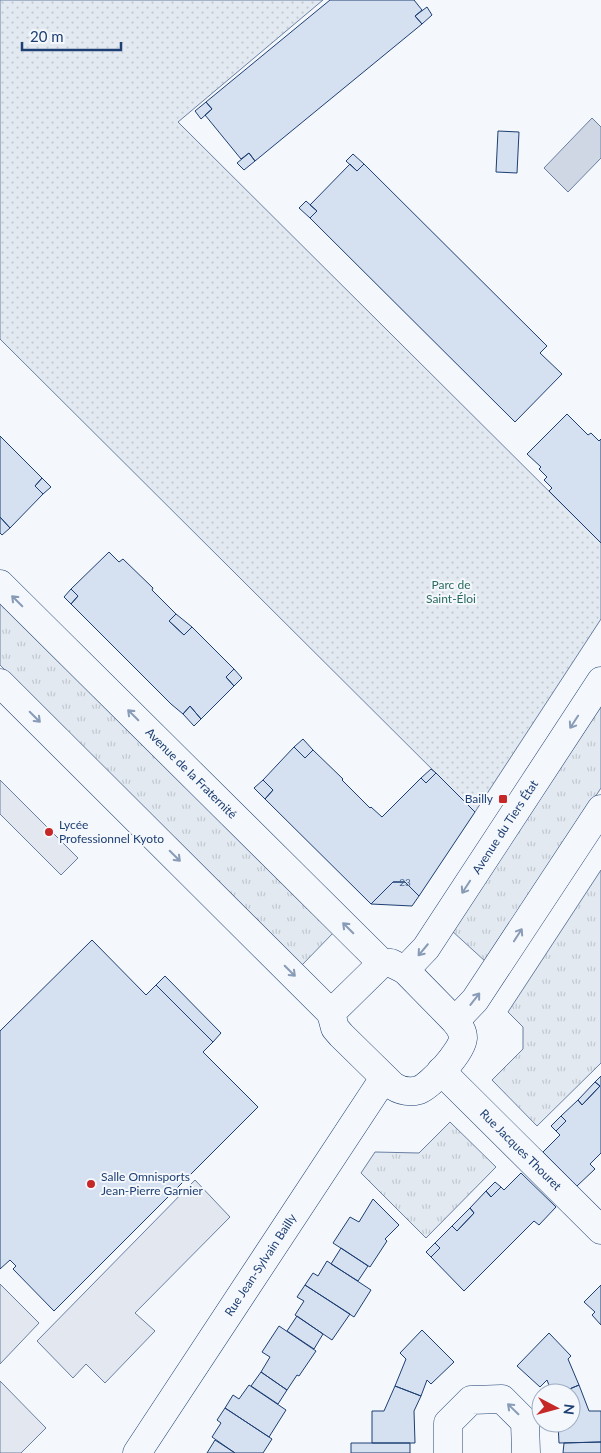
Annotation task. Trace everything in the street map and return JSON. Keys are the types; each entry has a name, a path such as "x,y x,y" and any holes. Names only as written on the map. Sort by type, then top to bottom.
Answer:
{"street":[{"name":"Avenue de la Fraternité","path":"0,584 394,966"},
{"name":"Avenue du Tiers État","path":"394,966 426,948 601,681"},
{"path":"0,682 331,1013 335,1028 341,1035 384,1078 400,1091 408,1092 426,1086 455,1057 463,1038 461,1029 455,1021 394,966 331,1013"},
{"path":"455,1021 475,1000 601,809"},
{"name":"Rue Jacques Thouret","path":"441,1071 601,1230"},
{"name":"Rue Jean-Sylvain Bailly","path":"137,1453 384,1078"},
{"path":"448,1453 448,1423 471,1400 502,1399 525,1422 526,1453"}],"green space":[{"name":"Parc de Saint-Éloi","path":"0,0 323,0 178,122 601,543 601,619 475,812 0,339"},
{"path":"0,599 334,932 302,965 0,665"},
{"path":"601,702 601,788 486,962 451,930"},
{"path":"601,870 601,1063 537,1126 492,1080 523,1049 523,1027 508,1012"},
{"path":"450,1122 496,1167 426,1238 361,1173 375,1152 419,1153"}],"shaded area":[{"path":"592,118 601,127 601,158 568,192 544,168"},
{"path":"0,780 78,858 61,875 0,814"},
{"path":"195,1180 230,1217 135,1313 155,1331 105,1383 86,1364 73,1378 37,1341"},
{"path":"0,1284 39,1323 0,1364"},
{"path":"0,1381 46,1428 21,1453 0,1453"}],"building":[{"path":"330,0 414,0 422,10 415,16 422,24 255,161 249,153 241,159 205,115 212,109 206,102"},
{"path":"427,7 432,15 422,24 415,16"},
{"path":"206,102 212,109 201,119 195,111"},
{"path":"498,131 519,132 517,173 496,172"},
{"path":"249,153 255,161 244,170 237,163"},
{"path":"353,154 364,164 357,171 346,161"},
{"path":"350,164 357,171 364,164 547,346 540,353 562,374 515,422 310,218 317,211 310,205"},
{"path":"306,201 317,211 310,218 299,208"},
{"path":"567,414 588,435 591,433 599,441 601,439 601,543 549,491 552,488 544,480 547,477 539,469 541,467 527,454"},
{"path":"0,436 42,478 35,486 43,494 10,528 0,517"},
{"path":"42,478 51,487 43,494 35,486"},
{"path":"0,517 10,528 2,535 0,533"},
{"path":"109,552 119,562 123,559 176,614 169,621 184,635 192,627 234,669 226,677 234,686 201,719 190,706 183,714 171,704 71,604 78,596 71,589"},
{"path":"71,589 78,596 71,604 64,597"},
{"path":"176,614 192,627 184,635 169,621"},
{"path":"234,669 242,678 234,686 226,677"},
{"path":"190,706 201,719 194,726 183,714"},
{"path":"303,739 313,750 305,758 294,747"},
{"path":"294,747 305,758 313,750 370,808 382,817 421,778 426,783 436,773 475,812 419,896 405,882 393,882 371,904 265,799 273,790 263,780"},
{"path":"431,769 436,773 426,783 421,778"},
{"path":"263,780 273,790 265,799 254,788"},
{"path":"393,882 405,882 419,896 412,906 371,904"},
{"name":"Salle Omnisports Jean-Pierre Garnier","path":"92,940 146,995 156,985 213,1042 203,1052 258,1107 54,1311 13,1269 16,1266 10,1260 0,1269 0,1031"},
{"path":"165,976 221,1033 213,1042 156,985"},
{"path":"601,1076 601,1153 590,1164 595,1169 577,1186 543,1152 560,1135 556,1131 566,1121 561,1116 578,1100 582,1105 600,1086 595,1082"},
{"path":"595,1082 600,1086 582,1105 578,1100"},
{"path":"561,1116 566,1121 556,1131 551,1126"},
{"path":"521,1173 556,1207 539,1225 534,1221 464,1291 431,1257 440,1248 435,1243 452,1226 457,1231 474,1213 470,1208 486,1191 491,1197 501,1187 504,1190"},
{"path":"495,1182 501,1187 491,1197 486,1191"},
{"path":"373,1199 399,1225 385,1239 387,1241 370,1267 333,1243 350,1217 359,1222"},
{"path":"470,1208 474,1213 457,1231 452,1226"},
{"path":"435,1243 440,1248 431,1257 426,1252"},
{"path":"341,1248 368,1266 358,1281 331,1264"},
{"path":"327,1261 371,1290 354,1317 305,1285 313,1273 318,1276"},
{"path":"305,1285 350,1314 332,1340 295,1315 304,1301 297,1297"},
{"path":"601,1285 601,1325 592,1315 595,1312 584,1302"},
{"path":"297,1316 323,1334 314,1349 287,1331"},
{"path":"279,1326 316,1351 287,1390 261,1372 270,1357 262,1352"},
{"path":"422,1330 454,1362 431,1384 427,1380 421,1396 395,1386 406,1359 400,1353"},
{"path":"549,1333 571,1356 568,1359 578,1383 548,1383 547,1380 544,1383 536,1383 517,1366"},
{"path":"261,1372 287,1390 278,1404 251,1386"},
{"path":"249,1385 286,1410 269,1437 225,1408 233,1395 239,1399"},
{"path":"395,1386 421,1396 414,1411 415,1443 372,1443 372,1411 384,1411"},
{"path":"581,1390 589,1411 601,1411 601,1442 559,1443 558,1433 581,1433"},
{"path":"225,1408 272,1439 263,1453 235,1453 212,1437 221,1423 217,1420"},
{"path":"215,1440 235,1453 207,1453"},
{"path":"601,1442 601,1453 563,1453 564,1443"},
{"path":"351,1443 410,1443 410,1453 351,1453"}],"place":[{"name":"Bailly","path":"503,799"},
{"name":"Lycée Professionnel Kyoto","path":"49,832"},
{"name":"Salle Omnisports Jean-Pierre Garnier","path":"91,1184"}]}
